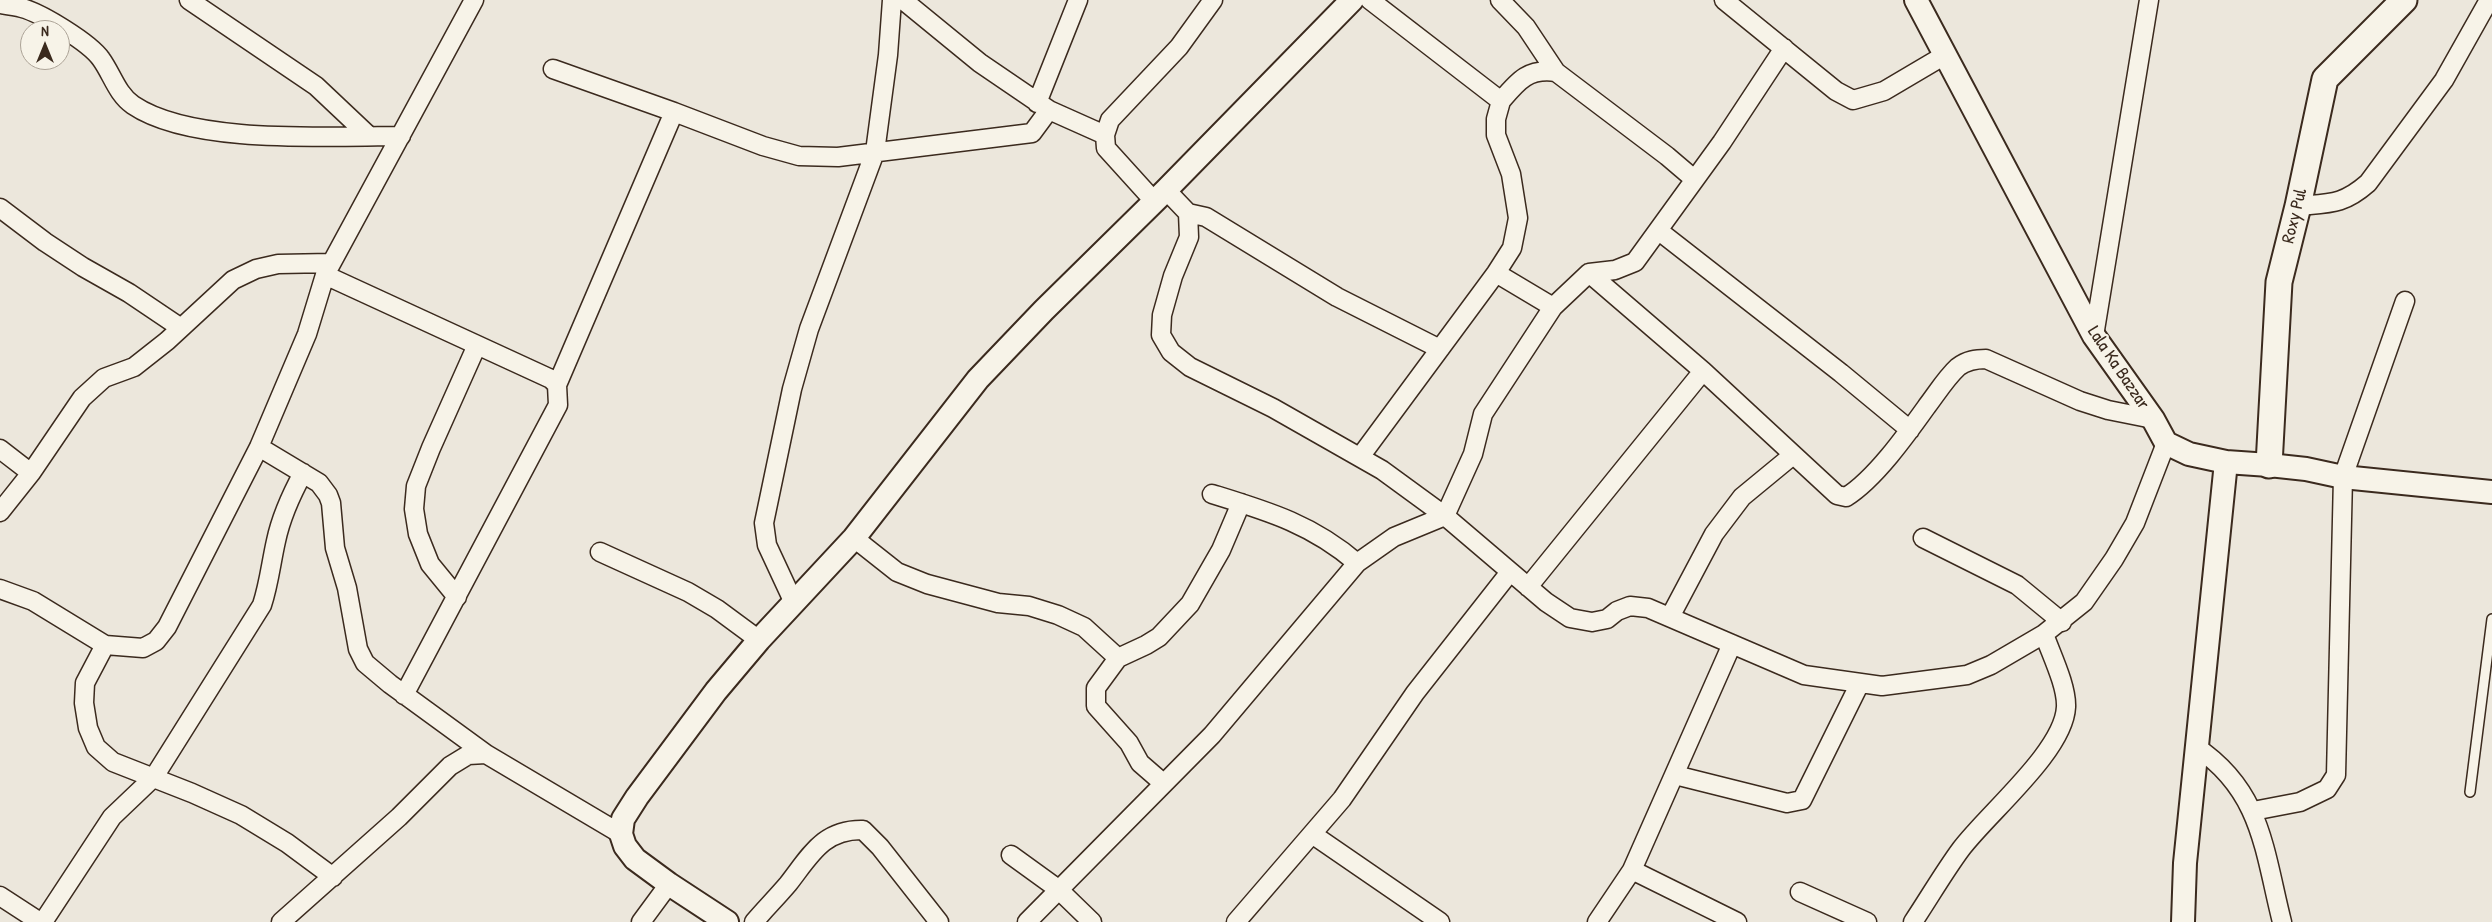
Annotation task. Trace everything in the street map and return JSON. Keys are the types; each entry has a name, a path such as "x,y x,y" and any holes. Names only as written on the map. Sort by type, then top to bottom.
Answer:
{"main road":[{"name":"Roxy Pul","path":"2269,465 2279,282 2298,206 2325,79 2404,0"}],"street":[{"path":"189,0 246,36 316,86 369,136"},
{"path":"0,589 40,605 105,645 143,648 156,641 167,627 259,447 307,334 328,269 474,0"},
{"path":"794,602 768,545 764,524 792,389 809,329 875,152 888,55 892,0"},
{"path":"903,0 980,63 1043,106 1105,135"},
{"path":"553,70 674,112 763,146 799,156 838,157 1020,136 1032,133 1043,106 1078,0"},
{"path":"1213,0 1174,54 1110,120 1105,135 1106,148 1112,158 1160,195 1188,213 1206,217 1336,297 1440,349"},
{"path":"726,922 635,859 625,846 621,834 623,820 637,797 716,691 759,640 854,538 978,379 1352,0"},
{"path":"1370,0 1501,101"},
{"path":"1500,0 1526,27 1556,72 1667,156 1694,179"},
{"path":"1724,0 1836,91 1853,100 1884,91 1945,55"},
{"name":"Lala Ka Bazzar","path":"1916,0 2094,336 2153,419 2166,443"},
{"path":"2094,336 2149,0"},
{"path":"2298,206 2342,202 2355,195 2368,183 2444,80 2489,0"},
{"path":"0,4 23,4 94,50 122,94 133,105 165,121 249,135 400,136"},
{"path":"1027,922 1212,735 1357,563 1394,536 1445,516 1473,454 1483,414 1553,307 1589,273 1615,270 1635,262 1738,120 1784,48"},
{"path":"1360,457 1496,273 1512,248 1518,218 1512,180 1496,135 1496,119 1501,101 1527,76 1540,70 1556,72"},
{"path":"404,695 558,405 557,385 674,112"},
{"path":"0,208 52,247 129,293 181,328"},
{"path":"1188,213 1189,237 1173,276 1162,315 1161,336 1171,352 1190,367 1273,408 1382,470 1445,516 1528,587 1570,618 1592,622 1607,620 1617,611 1630,606 1648,608 1804,675 1882,686 1967,675 1991,665 2044,634 2062,622 2084,602 2114,560 2135,524 2166,443 2188,454 2226,462 2306,469 2343,477 2492,492"},
{"path":"1659,231 1841,373 1910,430"},
{"path":"0,512 31,473 82,398 104,378 134,367 181,328 233,280 256,269 278,264 328,269 477,345 551,379 557,385"},
{"path":"1496,273 1553,307"},
{"path":"1589,273 1702,371 1836,495 1846,497 1864,483 1910,430 1959,366 1972,359 1986,359 2080,401 2108,410 2153,419"},
{"path":"2254,811 2300,802 2327,789 2336,775 2343,477 2405,300"},
{"path":"456,596 430,564 418,534 414,509 416,486 477,345"},
{"path":"1528,587 1702,371"},
{"path":"259,447 319,483 331,503 335,548 347,588 358,649 365,663 404,695 486,754 621,834"},
{"path":"0,449 31,473"},
{"path":"1670,617 1714,534 1736,504 1793,455"},
{"path":"2183,922 2185,863 2226,462"},
{"path":"0,896 42,922 112,817 154,778 262,605 270,579 276,540 282,518 303,473"},
{"path":"1212,494 1305,526 1339,547 1357,563"},
{"path":"1163,784 1140,763 1129,743 1096,706 1096,688 1118,658 1159,637 1190,604 1221,550 1241,503"},
{"path":"854,538 897,572 927,584 998,603 1029,606 1058,614 1084,627 1118,658"},
{"path":"1923,538 2017,585 2062,622"},
{"path":"600,552 688,592 717,609 759,640"},
{"path":"1236,922 1342,799 1415,693 1510,572"},
{"path":"1913,922 1961,849 2029,774 2051,746 2061,727 2066,707 2062,686 2044,634"},
{"path":"1597,922 1632,870 1732,644"},
{"path":"105,645 85,683 84,703 88,728 96,748 113,762 241,815 287,843 333,877"},
{"path":"1675,775 1787,803 1802,800 1860,683"},
{"path":"2196,748 2217,761 2235,780 2254,811 2282,922"},
{"path":"281,922 333,877 450,766 468,755 486,754"},
{"path":"754,922 788,884 807,857 829,837 849,830 863,830 880,847 939,922"},
{"path":"1312,834 1440,922"},
{"path":"1011,855 1058,889 1092,922"},
{"path":"1632,870 1737,922"},
{"path":"641,922 669,884"},
{"path":"1800,892 1867,922"}],"lane":[{"path":"2470,792 2492,619"}]}
